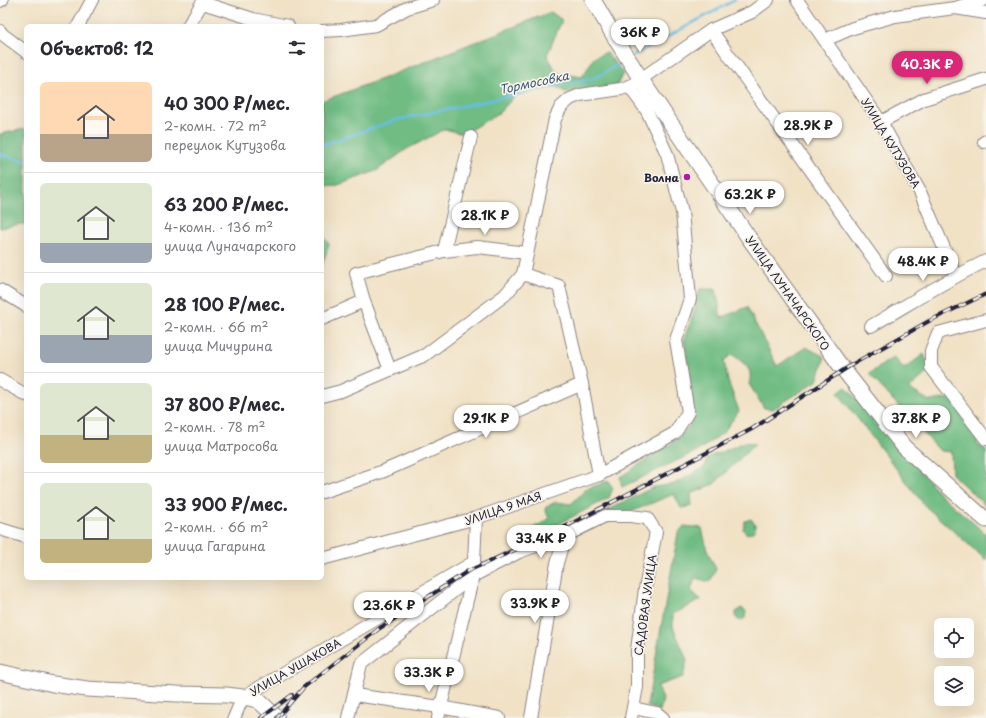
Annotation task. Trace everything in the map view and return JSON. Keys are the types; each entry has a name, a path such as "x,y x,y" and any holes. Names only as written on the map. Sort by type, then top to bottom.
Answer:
{"main road":[{"name":"УЛИЦА ЛУНАЧАРСКОГО","path":"593,0 637,82 840,365 904,446 986,520"},
{"name":"УЛИЦА УШАКОВА","path":"0,672 87,690 226,695 243,697 258,700 273,715"}],"street":[{"path":"79,24 92,0"},
{"path":"324,31 376,25 407,8 433,0"},
{"path":"324,395 340,391 425,355 505,295 523,274 555,119 561,107 570,99 580,95 621,89 637,82 711,30 752,12 768,0"},
{"name":"УЛИЦА КУТУЗОВА","path":"797,0 881,122 920,192 956,276"},
{"path":"825,40 853,28 896,16 955,8 984,0 986,8"},
{"path":"189,24 204,1 253,19 278,24"},
{"path":"955,8 986,13"},
{"path":"711,30 886,276"},
{"path":"0,31 24,50"},
{"path":"881,122 924,99 986,79"},
{"name":"УЛИЦА 9 МАЯ","path":"324,558 476,518 599,475 676,433 688,412 676,340 690,299 682,212 667,154 647,111 637,82"},
{"path":"444,251 471,137"},
{"path":"390,370 364,301 356,273 444,251 477,247 527,253"},
{"path":"871,326 925,296 956,276 986,261"},
{"path":"523,274 559,286 582,384 599,475"},
{"path":"0,290 24,305"},
{"path":"324,319 364,301"},
{"path":"986,320 938,333 931,351 931,367 986,439"},
{"path":"0,380 24,394"},
{"path":"324,491 384,471 582,384"},
{"name":"САДОВАЯ УЛИЦА","path":"565,536 605,516 647,518 656,532 645,589 637,650 638,687 632,713"},
{"name":"УЛИЦА УШАКОВА","path":"243,697 474,562 476,518"},
{"path":"0,529 24,536"},
{"path":"348,718 361,664 473,576 519,552 565,536"},
{"path":"531,718 557,563 565,536"},
{"path":"545,542 557,563"},
{"path":"439,712 473,576"},
{"path":"354,695 439,712 499,718"},
{"path":"234,718 243,697"},
{"path":"632,713 656,714 663,718"}],"green space":[{"path":"551,12 562,20 547,55 557,73 582,77 594,58 606,52 623,73 617,85 587,91 565,92 547,81 522,88 499,113 463,134 445,129 407,149 376,171 338,185 324,186 324,100"},
{"path":"24,129 24,224 0,228 0,134"},
{"path":"324,238 329,244 324,260"},
{"path":"700,289 716,289 721,318 747,307 777,366 806,347 825,357 817,381 773,409 764,408 749,384 749,370 732,354 724,361 728,381 739,411 723,433 699,450 622,487 620,477 678,439 693,421 691,384 684,339 694,312"},
{"path":"924,354 930,370 909,389 930,401 950,398 979,420 977,444 986,450 986,506 952,474 951,452 940,451 869,374 894,357 904,369"},
{"path":"846,387 942,496 986,534 986,560 925,506 838,393"},
{"path":"745,442 755,444 714,484 691,494 692,506 681,508 674,494 553,544 551,538 654,487 674,484 705,467 707,458"},
{"path":"608,481 613,488 609,498 531,538 522,541 521,535 549,519 545,508 555,502 571,504 586,489"},
{"path":"751,519 755,524 755,531 747,534 743,529 745,521"},
{"path":"684,526 702,528 707,550 716,569 710,582 695,578 691,590 701,600 673,614 673,627 687,660 683,677 657,686 663,699 660,711 647,706 678,533"},
{"path":"741,608 746,611 745,618 740,621 736,618 736,612"}],"waterway":[{"name":"Тормосовка","path":"632,56 735,0"},
{"name":"Тормосовка","path":"324,144 396,120 595,78 625,61"},
{"name":"Тормосовка","path":"0,154 24,161"}],"railway":[{"path":"277,718 304,687 380,628 468,571 557,531 752,429 853,364 929,321 986,294"},
{"path":"261,718 292,695"}],"place":[{"name":"Волна","path":"687,177"}]}
